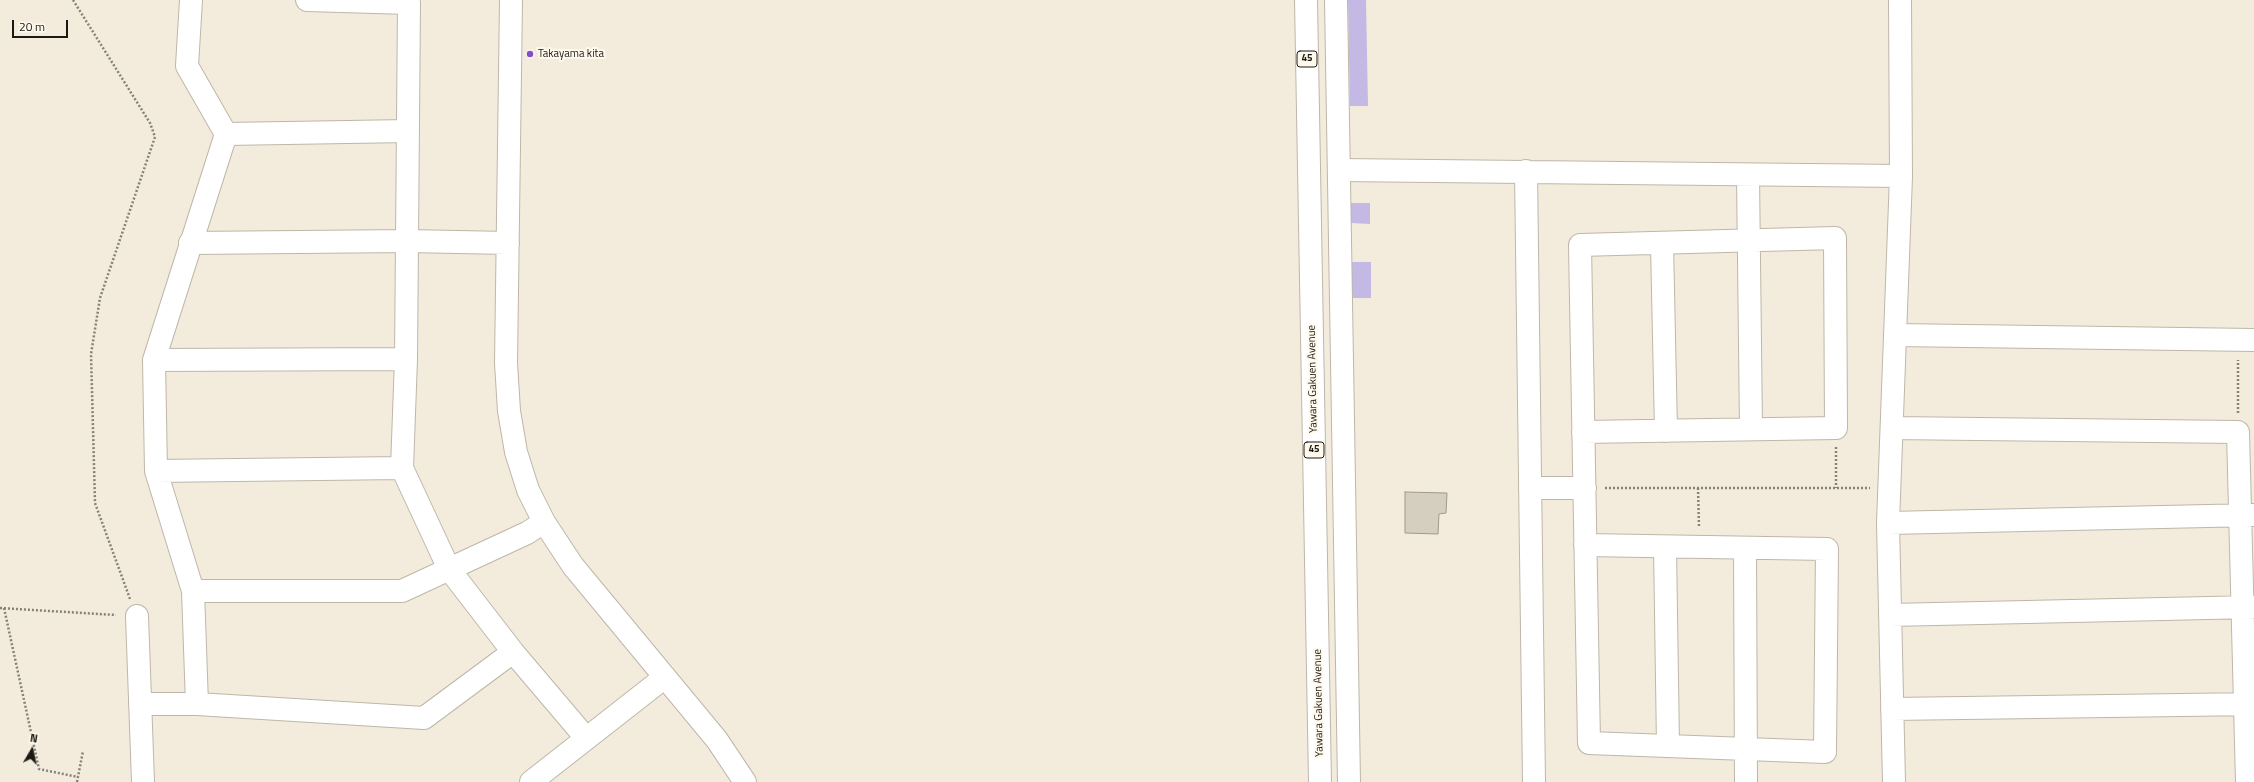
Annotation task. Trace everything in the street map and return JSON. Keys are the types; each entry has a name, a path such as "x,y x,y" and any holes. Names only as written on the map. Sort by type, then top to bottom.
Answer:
{"street":[{"path":"191,0 187,66 226,134 190,243 154,360 156,471 193,591 197,704"},
{"path":"307,0 409,3 408,241 402,468 449,569 513,652 586,738"},
{"path":"511,0 506,363 509,411 516,452 528,490 544,522 573,566 717,740 745,782"},
{"name":"Yawara Gakuen Avenue","path":"1306,0 1320,782"},
{"path":"1336,0 1349,782"},
{"path":"1894,782 1888,523 1901,176 1900,0"},
{"path":"226,134 408,131"},
{"path":"1339,170 1901,176"},
{"path":"1526,171 1534,782"},
{"path":"1748,175 1750,240 1751,429"},
{"path":"1583,432 1836,428 1835,238 1580,245 1583,432 1585,545 1589,743 1825,752 1827,549 1585,545"},
{"path":"190,243 408,241 508,242"},
{"path":"1662,243 1666,431"},
{"path":"1895,335 2246,339"},
{"path":"154,360 406,359"},
{"path":"1892,428 2238,432 2247,515 2249,704 2247,782"},
{"path":"156,471 402,468"},
{"path":"1530,488 1584,488"},
{"path":"1888,523 2247,515"},
{"path":"193,591 402,591 527,533 544,522"},
{"path":"1665,547 1668,746"},
{"path":"1745,548 1746,782"},
{"path":"1890,615 2248,607"},
{"path":"137,616 143,782"},
{"path":"140,704 197,704 424,718 513,652"},
{"path":"531,782 665,677"},
{"path":"1892,709 2249,704"}],"path":[{"path":"0,608 137,616 95,503 90,354 100,298 154,137 150,123 73,0"},
{"path":"2238,432 2246,339"},
{"path":"1836,428 1836,488"},
{"path":"1584,488 1889,488"},
{"path":"1698,488 1700,547"},
{"path":"4,608 39,769 78,777"},
{"path":"77,782 83,751"}],"shaded area":[{"path":"1348,0 1366,0 1368,106 1350,106"},
{"path":"1351,203 1370,203 1370,224 1351,223"},
{"path":"1352,262 1371,262 1371,298 1352,298"}],"building":[{"path":"1405,492 1447,493 1446,513 1439,514 1438,534 1405,533"}],"place":[{"name":"Takayama kita","path":"530,54"}]}
